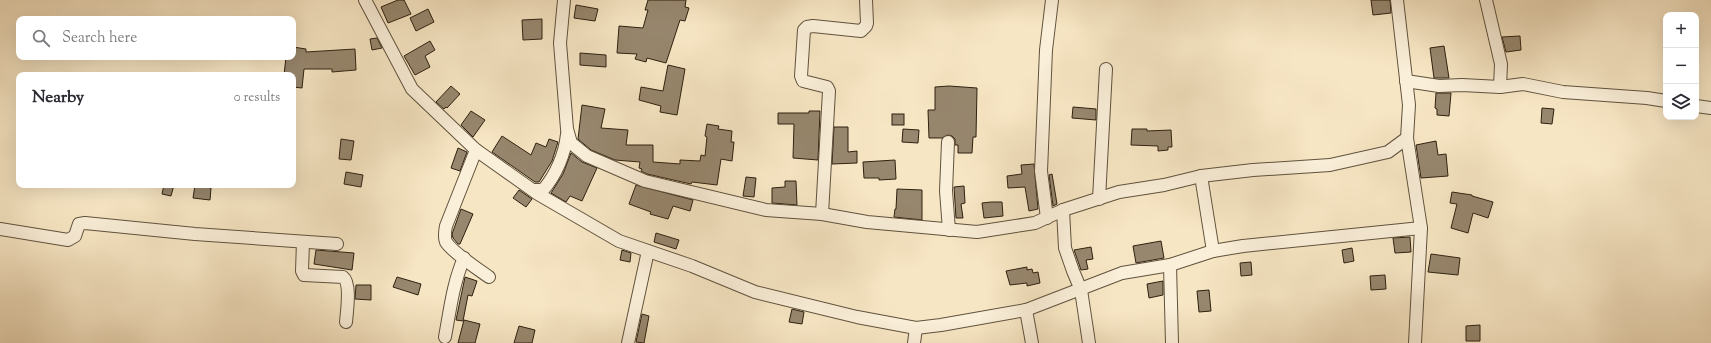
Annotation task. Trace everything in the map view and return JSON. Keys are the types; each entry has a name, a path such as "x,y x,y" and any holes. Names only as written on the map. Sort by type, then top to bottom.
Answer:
{"street":[{"path":"365,0 412,88 476,150 533,190 619,242 692,266 755,292 857,317 916,328 941,325 1026,310 1122,273 1170,265 1213,251 1243,246 1421,228"},
{"path":"533,190 543,190 549,184 566,148 567,129 560,43 564,0"},
{"path":"822,214 829,91 827,87 802,81 803,35 807,27 813,26 861,31 866,26 866,0"},
{"path":"1047,218 1041,171 1046,50 1052,0"},
{"path":"1397,0 1409,105 1406,138 1421,228 1415,343"},
{"path":"1486,0 1502,64 1500,87"},
{"path":"1099,199 1106,69"},
{"path":"1406,81 1439,86 1462,85 1500,87 1523,84 1563,92 1663,101"},
{"path":"1699,106 1711,108"},
{"path":"567,129 571,143 587,156 645,181 766,210 822,214 867,222 977,232 1036,223 1063,210 1119,192 1164,185 1201,176 1253,170 1330,165 1388,152 1406,138"},
{"path":"948,142 946,192 949,230"},
{"path":"476,150 446,226 444,235 449,245 489,277"},
{"path":"1201,176 1213,251"},
{"path":"1063,210 1065,248 1081,290 1089,343"},
{"path":"0,228 68,240 75,236 79,224 86,223 195,234 337,244"},
{"path":"303,242 302,271 304,275 343,277 346,279 348,287 346,322"},
{"path":"628,343 648,251"},
{"path":"445,337 453,293 458,273 464,258"},
{"path":"1170,265 1172,343"},
{"path":"1026,310 1032,343"},
{"path":"914,343 916,328"}],"building":[{"path":"398,0 404,0 411,14 388,23 381,7"},
{"path":"648,0 686,0 685,7 689,8 685,21 680,20 666,63 647,58 646,62 635,59 637,54 617,53 619,26 643,28 648,10 645,10"},
{"path":"1371,0 1390,0 1391,13 1373,15"},
{"path":"576,5 598,9 595,21 574,18"},
{"path":"428,9 434,22 416,31 410,18"},
{"path":"542,19 542,39 523,40 522,20"},
{"path":"1520,36 1521,50 1506,52 1502,37"},
{"path":"377,38 382,48 372,50 370,39"},
{"path":"430,41 435,50 425,56 430,67 415,75 404,56"},
{"path":"1444,46 1449,78 1434,78 1430,48"},
{"path":"296,47 306,49 306,52 355,49 356,70 332,72 332,69 304,69 302,88 296,87 296,72 284,72 286,60 296,60"},
{"path":"580,53 606,55 606,67 580,65"},
{"path":"668,65 685,69 677,115 660,112 661,106 639,100 641,87 663,91"},
{"path":"451,86 460,94 447,108 446,107 444,109 436,102"},
{"path":"949,86 977,88 976,137 973,137 972,153 958,153 958,145 955,145 955,139 952,136 948,135 942,138 929,138 928,110 935,110 935,87"},
{"path":"1436,93 1451,93 1449,116 1437,115 1437,109 1435,108"},
{"path":"582,105 605,109 601,128 628,130 626,145 653,145 653,162 680,164 680,160 700,161 701,155 705,156 707,137 705,136 707,124 719,126 718,129 732,131 731,142 734,142 732,161 721,159 717,185 692,182 691,184 647,174 639,168 640,162 615,160 591,150 578,139"},
{"path":"1073,107 1096,109 1096,120 1072,118"},
{"path":"1542,108 1554,109 1552,124 1541,123"},
{"path":"471,111 485,120 473,137 461,125"},
{"path":"809,111 820,111 818,160 793,158 794,124 778,124 778,113 809,113"},
{"path":"892,114 904,114 904,125 892,125"},
{"path":"834,127 848,127 848,152 857,151 857,163 832,164"},
{"path":"903,129 919,130 918,143 902,142"},
{"path":"1132,129 1147,129 1147,131 1171,130 1172,147 1168,147 1168,150 1158,151 1158,146 1131,145"},
{"path":"502,136 531,155 536,143 546,147 549,139 558,142 552,161 539,182 535,182 492,152"},
{"path":"341,139 354,141 351,160 339,159"},
{"path":"1436,141 1438,155 1446,154 1448,176 1421,178 1416,145"},
{"path":"458,148 467,152 460,171 451,168"},
{"path":"571,153 582,162 597,168 582,201 570,196 566,202 551,193 563,174"},
{"path":"895,160 896,179 879,180 879,178 864,178 863,162"},
{"path":"1034,164 1038,209 1029,211 1025,187 1008,188 1007,176 1022,174 1021,165"},
{"path":"346,172 363,175 361,187 344,184"},
{"path":"1052,174 1057,204 1053,206 1049,175"},
{"path":"746,177 756,178 754,197 743,196"},
{"path":"785,181 796,181 797,205 772,203 772,188 785,187"},
{"path":"636,185 693,200 690,211 673,206 668,219 650,214 651,212 629,204"},
{"path":"964,186 965,203 961,204 963,218 956,218 954,187"},
{"path":"163,188 173,188 171,196 162,194"},
{"path":"195,188 211,188 210,200 193,198"},
{"path":"897,189 922,190 922,220 894,217"},
{"path":"519,190 532,199 526,207 513,198"},
{"path":"1452,192 1472,195 1493,202 1488,218 1473,213 1468,233 1451,228 1457,204 1450,203"},
{"path":"1002,202 1003,216 984,218 982,203"},
{"path":"461,209 473,214 460,244 458,244 453,238 452,234"},
{"path":"656,233 679,240 676,249 654,242"},
{"path":"1410,237 1411,252 1395,253 1393,238"},
{"path":"1161,241 1164,258 1136,263 1133,246"},
{"path":"1091,247 1093,259 1086,260 1088,269 1081,270 1074,250"},
{"path":"1352,248 1354,261 1344,263 1342,250"},
{"path":"316,250 354,253 352,270 314,264"},
{"path":"622,250 631,253 630,262 620,260"},
{"path":"1431,254 1460,258 1458,275 1428,272"},
{"path":"1251,262 1252,275 1241,276 1240,263"},
{"path":"1027,267 1027,270 1032,269 1033,273 1038,272 1040,283 1027,286 1027,283 1010,285 1006,271"},
{"path":"1385,275 1386,289 1371,290 1370,276"},
{"path":"397,277 421,284 418,295 393,287"},
{"path":"465,277 477,281 472,296 468,295 463,321 456,320"},
{"path":"1163,281 1163,295 1149,298 1147,284"},
{"path":"356,285 371,285 371,300 355,299"},
{"path":"1209,290 1211,311 1199,312 1197,291"},
{"path":"792,309 804,312 802,324 789,322"},
{"path":"642,314 649,316 644,343 636,342"},
{"path":"464,320 480,324 475,343 458,343"},
{"path":"1480,325 1480,341 1466,341 1466,326"},
{"path":"519,326 535,330 532,343 514,343"}]}
